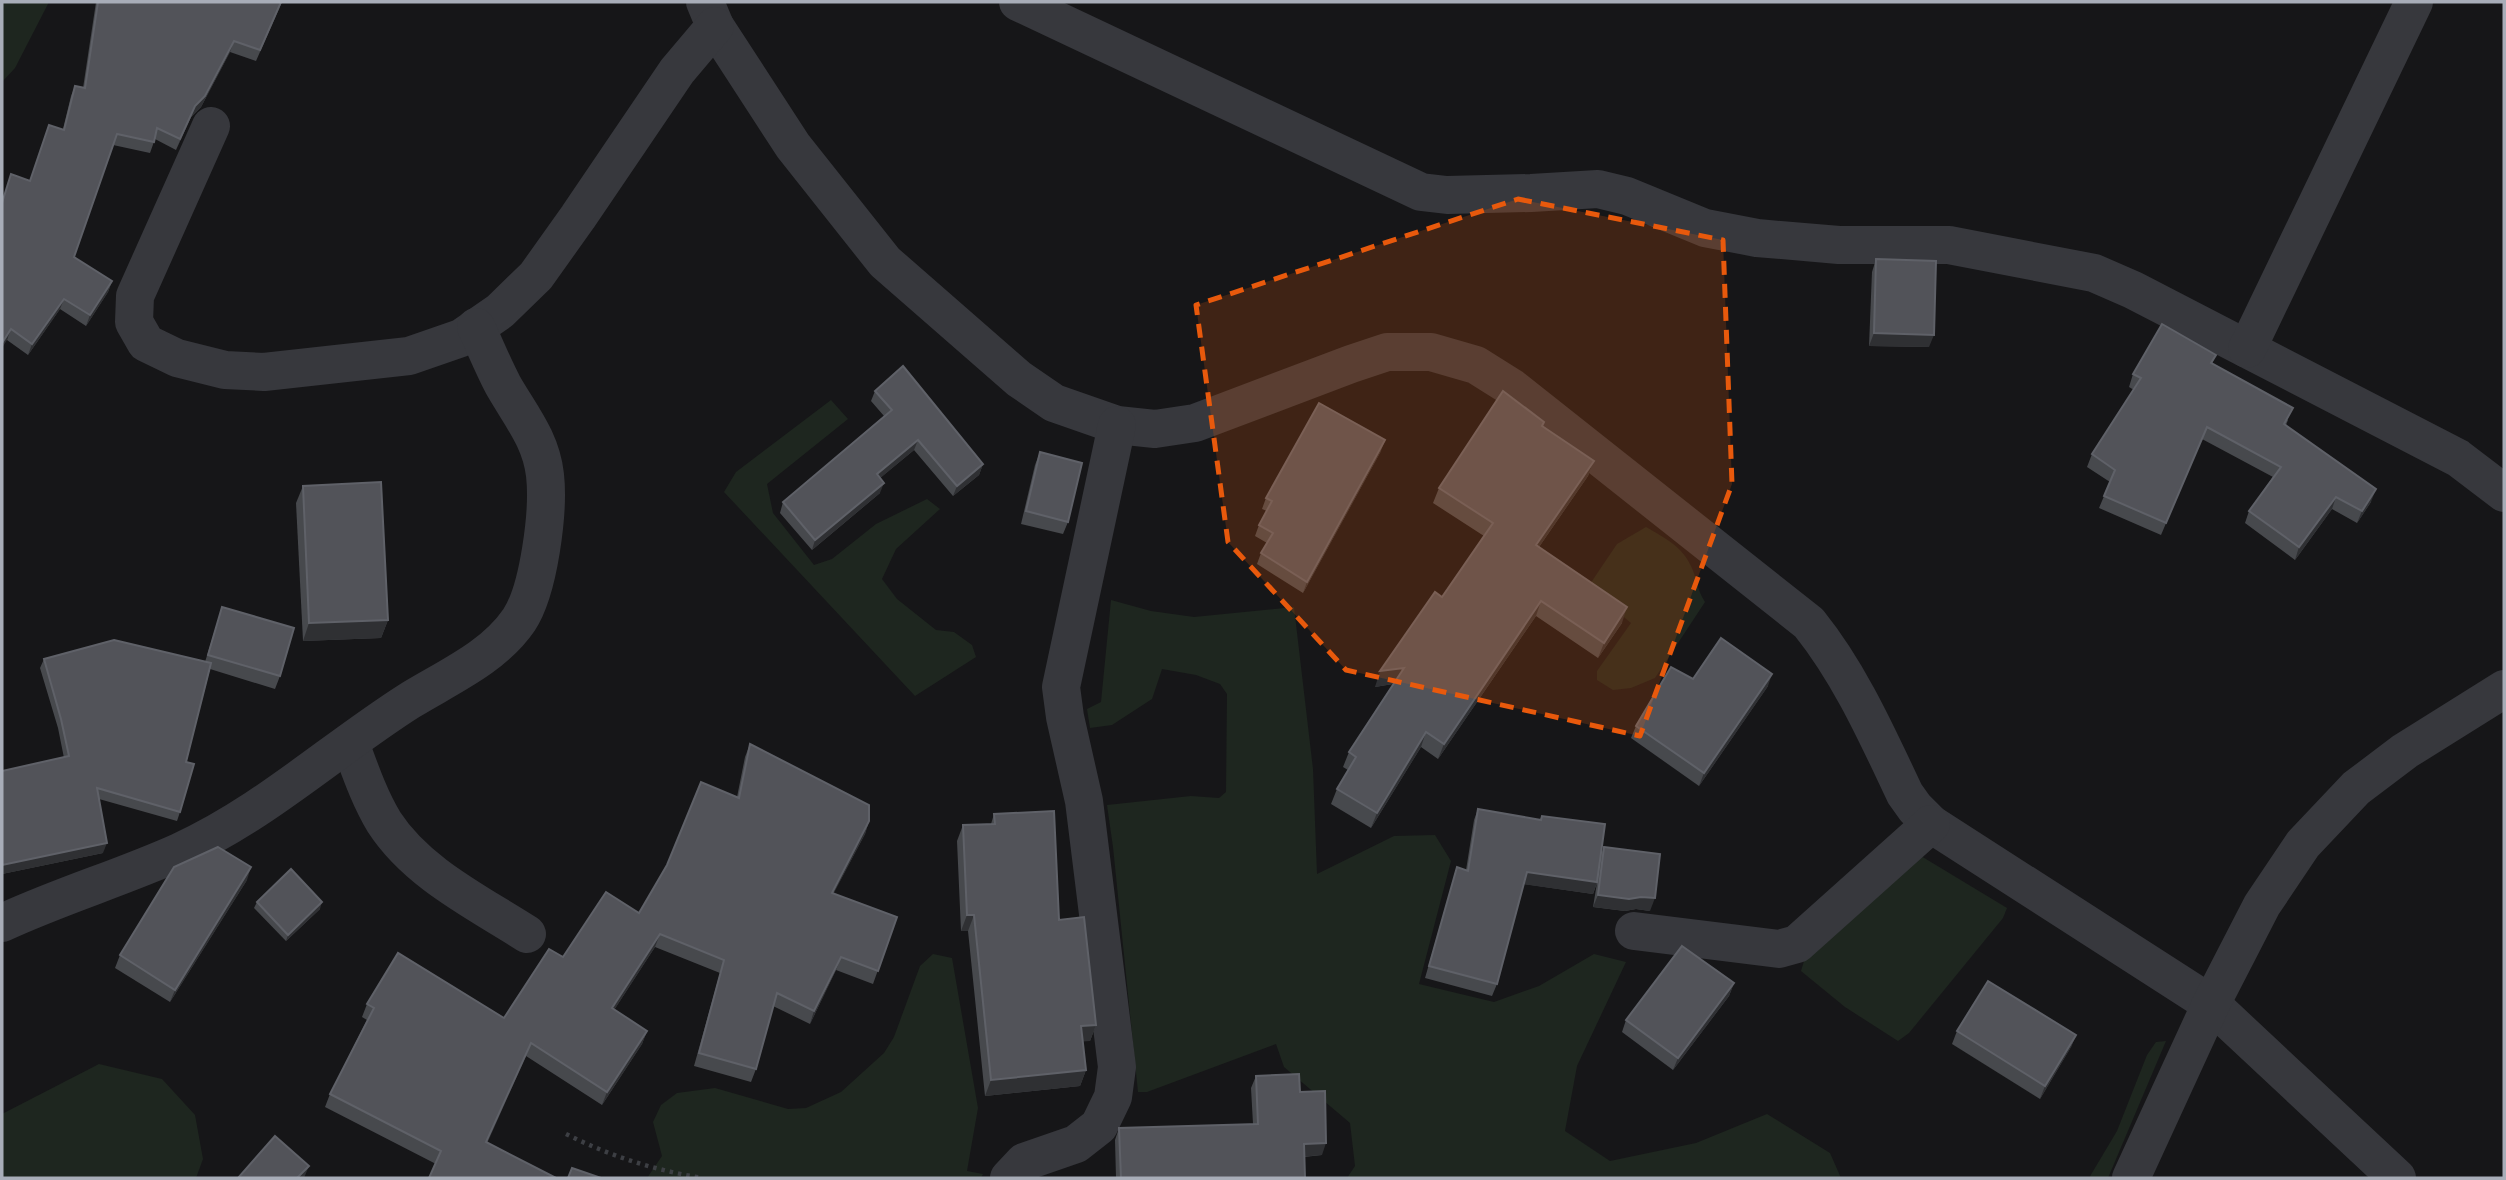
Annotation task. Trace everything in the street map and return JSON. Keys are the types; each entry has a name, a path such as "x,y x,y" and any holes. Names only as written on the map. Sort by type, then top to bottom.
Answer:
{"street":[{"path":"1018,2 1421,192 1461,195 1598,189 1627,195 1705,228 1757,239 1839,245 1949,245 2094,273 2133,290 2458,458 2504,493"},
{"path":"2247,349 2414,2"},
{"path":"211,126 135,296 134,322 146,343 177,358 225,370 264,372 409,356 461,338 500,312 536,276 578,217 677,71 710,14 793,146 885,262 1019,379 1054,403 1117,425 1155,429 1195,423 1351,363 1387,352 1431,352 1476,365 1511,387 1809,623 1831,651 1846,677 1905,794 1931,824 2211,1004 2397,1178"},
{"path":"2,923 36,907 180,852 240,819 408,702 481,658 499,643 522,617 532,589 545,516 542,453 532,431 504,386 476,327"},
{"path":"1009,1178 1024,1162 1076,1144 1099,1126 1113,1097 1117,1067 1084,801 1061,687 1117,425"},
{"path":"2132,1178 2211,1004 2262,905 2312,835 2356,788 2405,751 2504,689"},
{"path":"350,743 368,790 385,822 401,844 424,867 527,934"},
{"path":"1634,931 1779,949 1797,944 1931,824"}],"path":[{"path":"566,1134 614,1156 668,1172 702,1178"}],"highlighted area":[{"path":"1518,199 1723,240 1732,484 1640,736 1346,670 1228,542 1196,305"}],"shaded area":[{"path":"2,2 49,2 15,68 2,82"},
{"path":"831,400 848,419 767,484 773,513 814,565 832,559 876,524 927,499 940,509 896,549 882,579 897,599 936,630 954,632 972,645 976,657 915,696 724,492 736,472"},
{"path":"1646,527 1683,553 1705,602 1655,678 1631,688 1613,690 1597,680 1597,671 1631,623 1588,587 1617,544"},
{"path":"1111,600 1151,611 1194,617 1294,607 1313,769 1317,874 1394,836 1435,835 1451,861 1419,984 1494,1002 1539,986 1594,954 1626,962 1577,1066 1565,1131 1610,1161 1696,1143 1767,1114 1830,1153 1841,1178 1347,1178 1355,1166 1350,1123 1284,1067 1276,1044 1147,1092 1138,1092 1107,805 1191,796 1219,798 1226,792 1227,694 1220,684 1196,675 1162,669 1152,699 1112,725 1090,728 1087,709 1101,702"},
{"path":"1916,853 2007,908 2003,918 1909,1033 1898,1041 1845,1007 1801,971 1804,961"},
{"path":"933,954 952,958 978,1108 967,1171 983,1174 981,1178 647,1178 662,1156 653,1122 661,1105 677,1093 715,1088 788,1109 806,1108 841,1092 884,1053 894,1037 920,966"},
{"path":"2166,1041 2108,1178 2089,1178 2117,1131 2147,1055 2156,1042"},
{"path":"99,1064 162,1079 195,1115 203,1159 196,1178 2,1178 2,1114"}],"building":[{"path":"98,2 281,2 260,50 234,41 205,96 195,106 180,139 157,128 154,142 117,134 74,257 112,281 90,315 64,299 32,344 11,329 2,343 2,203 11,174 30,181 49,125 64,130 75,86 85,88"},
{"path":"1876,259 1936,261 1934,335 1874,333"},
{"path":"2162,324 2216,355 2211,363 2293,408 2284,424 2376,489 2362,511 2336,497 2299,547 2249,511 2281,467 2207,427 2166,523 2104,496 2115,470 2092,454 2141,378 2133,374"},
{"path":"903,366 983,464 957,486 918,440 877,474 884,483 815,540 783,502 892,410 875,391"},
{"path":"1503,391 1544,422 1542,426 1594,461 1536,545 1627,607 1604,643 1541,601 1444,744 1426,732 1377,813 1337,789 1356,757 1349,752 1404,668 1380,671 1435,592 1442,597 1493,523 1439,488"},
{"path":"1319,403 1385,440 1307,582 1261,553 1273,533 1259,525 1272,501 1266,498"},
{"path":"1040,452 1082,463 1068,522 1026,511"},
{"path":"381,482 388,620 309,623 303,486"},
{"path":"222,607 294,628 280,676 208,655"},
{"path":"1721,638 1772,674 1704,773 1636,726 1671,667 1693,679"},
{"path":"114,640 211,663 186,762 194,764 180,812 97,788 107,843 2,865 2,771 69,756 44,659"},
{"path":"750,744 869,805 869,821 832,893 897,917 878,971 841,957 814,1011 777,993 756,1069 699,1053 724,960 660,934 612,1008 647,1031 607,1092 531,1043 486,1142 556,1178 429,1178 441,1151 330,1094 374,1008 367,1004 398,953 504,1018 549,949 563,957 606,892 639,913 667,865 701,782 739,798"},
{"path":"1478,809 1541,820 1542,816 1605,824 1597,882 1527,872 1497,984 1429,966 1457,867 1468,871"},
{"path":"1054,811 1059,920 1084,917 1096,1025 1081,1026 1086,1070 991,1080 974,915 967,915 963,825 995,824 994,814"},
{"path":"218,847 251,867 175,990 120,955 174,867"},
{"path":"1604,847 1660,854 1655,898 1629,899 1598,895"},
{"path":"291,869 322,902 288,935 257,902"},
{"path":"1682,946 1734,983 1678,1058 1626,1020"},
{"path":"1988,981 2076,1035 2045,1086 1957,1031"},
{"path":"1299,1074 1300,1092 1325,1091 1326,1143 1304,1144 1305,1178 1121,1178 1119,1128 1258,1124 1256,1076"},
{"path":"275,1136 309,1166 297,1178 238,1178"},
{"path":"572,1168 601,1178 568,1178"}]}
